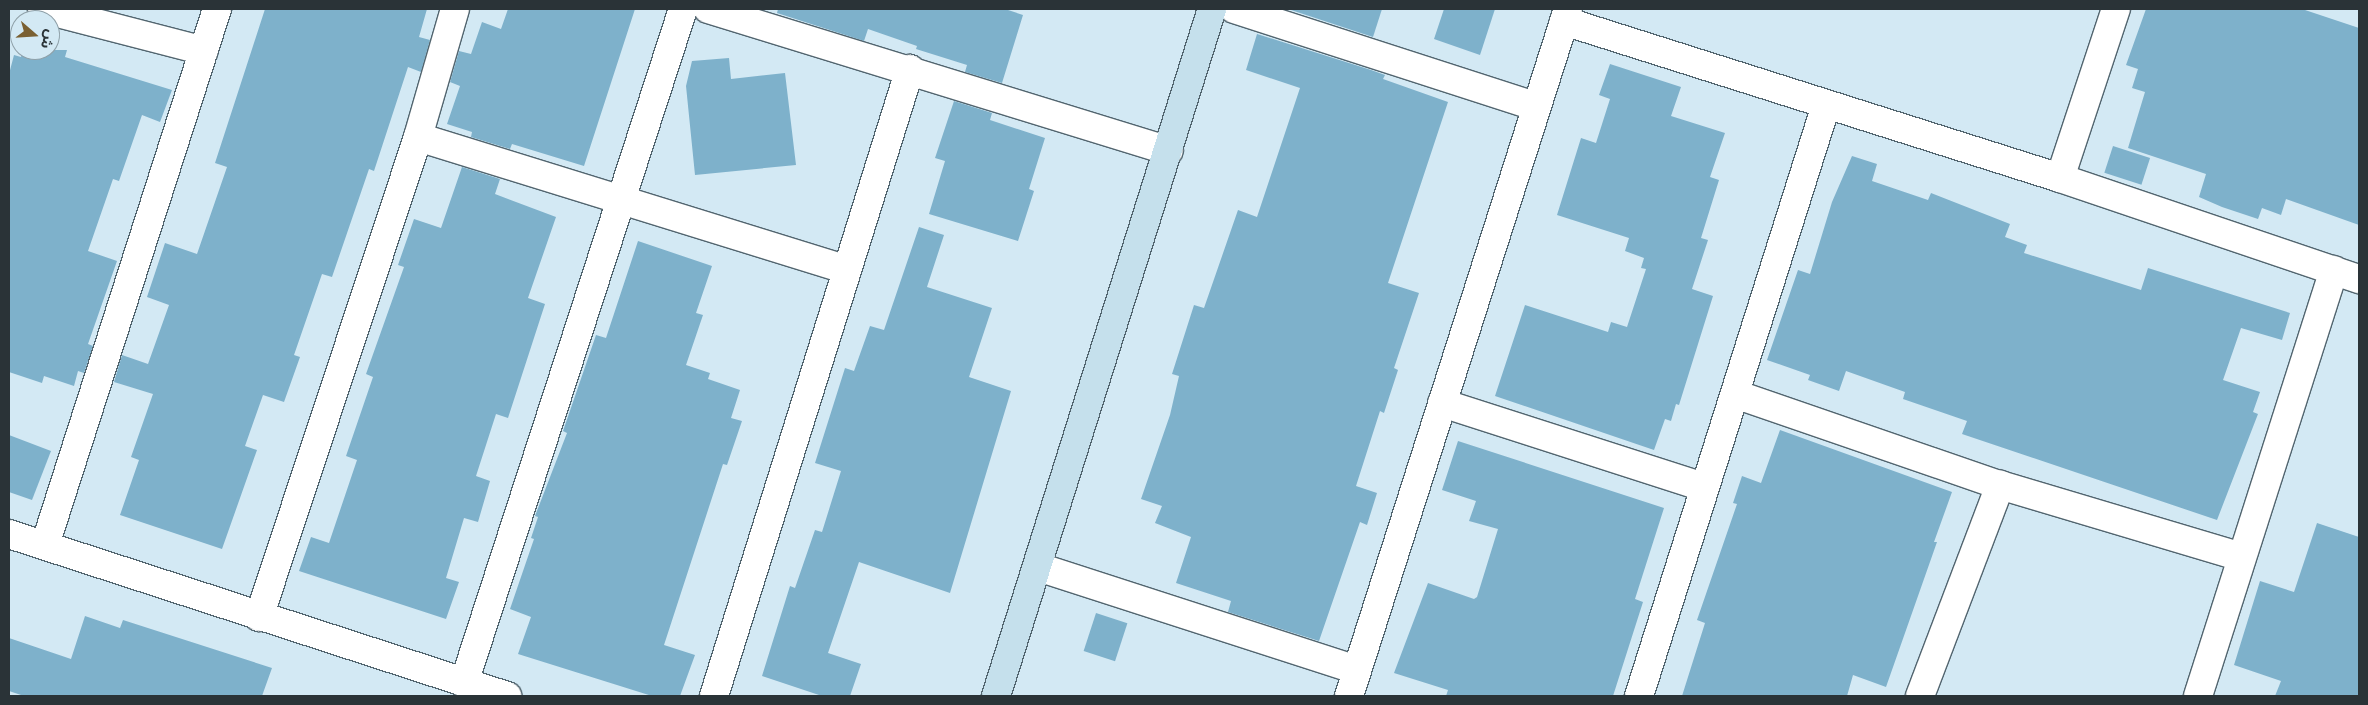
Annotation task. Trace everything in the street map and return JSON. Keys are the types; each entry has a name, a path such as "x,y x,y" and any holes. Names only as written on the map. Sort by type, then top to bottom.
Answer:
{"street":[{"path":"42,9 204,52"},
{"path":"45,545 217,9"},
{"path":"259,617 418,137 455,9"},
{"path":"464,683 683,9"},
{"path":"708,9 910,68 1169,151"},
{"path":"996,696 1169,151 1212,9"},
{"path":"1234,9 1535,106"},
{"path":"2060,178 2116,9"},
{"path":"1349,696 1535,106 1566,15 1826,105 2060,178 2347,274 2242,557 2198,696"},
{"path":"714,696 910,68"},
{"path":"1639,696 1826,105"},
{"path":"418,137 847,270"},
{"path":"1735,394 2000,485 2242,557"},
{"path":"1442,403 1704,487"},
{"path":"1920,696 2000,485"},
{"path":"9,534 259,617 435,686 464,683 507,696"},
{"path":"1038,567 1357,670"}],"building":[{"path":"265,9 427,9 419,37 430,40 421,72 408,67 374,171 369,169 332,277 322,274 294,355 300,357 284,402 263,395 245,446 257,450 222,549 120,515 139,460 131,457 153,394 114,382 122,355 148,364 169,305 147,297 165,243 197,254 227,167 215,163"},
{"path":"508,9 635,9 584,166 512,144 510,149 471,137 472,132 447,124 460,86 450,82 459,51 471,54 482,22 501,29"},
{"path":"778,9 1005,9 1023,15 1002,83 965,72 967,65 916,49 917,46 868,29 864,41 777,13"},
{"path":"1288,9 1382,9 1373,37"},
{"path":"1444,9 1495,9 1480,55 1434,39"},
{"path":"2146,9 2302,9 2359,28 2359,225 2286,199 2281,215 2262,208 2258,219 2222,207 2199,197 2206,174 2128,148 2145,92 2132,88 2138,69 2126,65"},
{"path":"1257,34 1371,70 1385,75 1383,79 1448,102 1388,283 1419,293 1394,368 1398,370 1384,413 1380,411 1356,486 1377,493 1367,525 1360,522 1319,641 1228,612 1231,601 1176,583 1191,537 1155,523 1162,506 1141,499 1170,415 1179,376 1172,374 1194,305 1204,308 1238,210 1257,217 1300,88 1246,70"},
{"path":"60,50 67,50 65,57 172,90 160,122 142,115 119,181 113,179 88,251 117,261 88,344 93,346 84,373 78,371 74,386 44,376 42,383 9,372 9,74 13,60 60,60"},
{"path":"729,58 731,79 785,73 796,165 695,175 686,86 692,61"},
{"path":"1610,64 1681,87 1671,116 1725,133 1710,177 1719,180 1701,238 1708,240 1692,289 1713,296 1679,405 1676,404 1671,421 1665,419 1654,450 1495,396 1525,305 1608,332 1611,322 1627,327 1646,269 1641,268 1644,258 1625,251 1629,238 1557,215 1581,138 1596,143 1610,99 1599,95"},
{"path":"954,101 992,113 990,120 1045,138 1029,189 1034,191 1018,241 929,214 945,161 935,158"},
{"path":"2113,146 2150,158 2141,185 2104,173"},
{"path":"1852,156 1877,164 1872,181 1928,200 1931,193 2010,224 2005,237 2027,245 2024,253 2141,290 2148,268 2290,313 2282,340 2241,328 2223,380 2260,392 2253,412 2258,414 2217,520 1962,434 1967,421 1903,399 1905,392 1846,371 1839,391 1808,380 1810,375 1767,360 1798,270 1810,274 1832,202"},
{"path":"462,167 500,179 495,194 556,217 528,298 545,304 508,418 496,414 476,476 490,481 478,522 464,518 446,578 459,582 446,619 299,571 311,537 329,543 357,460 346,456 373,377 366,374 404,267 398,265 414,219 441,228"},
{"path":"919,227 944,235 927,287 992,308 969,377 1011,391 950,593 859,562 828,653 861,664 850,696 822,696 762,676 790,586 795,588 815,530 822,532 841,471 815,463 845,368 854,371 870,326 884,330"},
{"path":"638,241 712,266 696,313 703,315 686,365 710,373 708,379 740,390 731,418 742,421 727,465 723,464 664,645 695,655 680,696 652,696 518,654 531,617 510,609 534,539 531,538 538,517 535,516 567,433 563,431 596,335 606,338"},
{"path":"1780,430 1952,492 1934,542 1937,542 1886,687 1853,675 1847,696 1682,696 1705,623 1697,620 1737,504 1733,503 1742,476 1761,483"},
{"path":"9,435 51,451 32,500 9,492"},
{"path":"1458,441 1664,508 1635,599 1643,602 1613,696 1446,696 1448,690 1394,673 1428,583 1474,599 1477,597 1498,529 1469,521 1476,501 1442,490"},
{"path":"2317,523 2359,537 2359,696 2275,696 2281,681 2234,665 2260,581 2294,592"},
{"path":"1096,613 1127,623 1115,661 1084,651"},
{"path":"85,616 120,628 123,620 272,668 262,696 24,696 9,691 9,638 71,659"}]}
